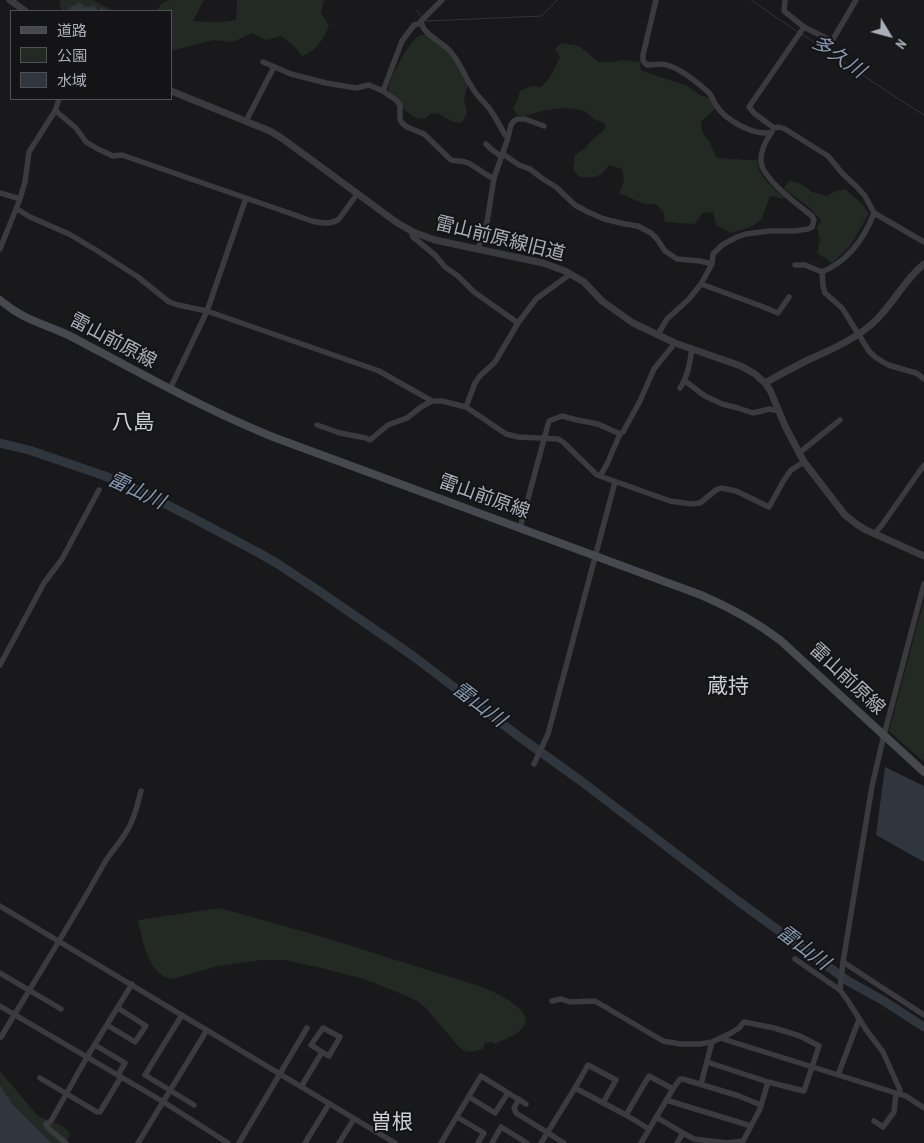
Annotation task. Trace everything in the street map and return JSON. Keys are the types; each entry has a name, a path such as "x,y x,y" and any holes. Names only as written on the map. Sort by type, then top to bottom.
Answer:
{"main road":[{"name":"雷山前原線","path":"0,300 15,312 65,333 170,390 240,424 701,595 738,612 780,640 924,772"}],"street":[{"path":"10,0 24,10"},
{"path":"383,91 402,41 414,25 422,20 442,0"},
{"path":"656,0 643,55 643,61 647,65 662,64 682,72 710,93 721,111 740,125 765,133 779,127 785,129 828,156 865,196 874,213 924,242"},
{"path":"786,0 784,12 803,28 832,41 856,0"},
{"path":"422,20 426,32 454,55 474,90 490,110 505,135 508,135"},
{"path":"773,130 749,107 803,28"},
{"path":"263,62 291,74 326,83 356,88 369,85 383,91 400,105 400,119 402,123 424,134 451,160 469,163 494,178"},
{"path":"246,121 274,67"},
{"name":"雷山前原線旧道","path":"172,91 270,131 401,226 413,232 435,240 543,263 570,273 584,282 602,301 633,323 674,342 741,366 755,374 765,383 804,462 845,515 855,524 924,556"},
{"path":"0,249 20,200 25,182 29,152 55,111 59,100"},
{"path":"55,111 76,128 86,142 113,156 122,155 312,221 336,222 357,194"},
{"path":"478,249 487,222 494,178 511,124 518,119 525,119 544,126"},
{"path":"658,334 667,319 688,300 701,284 712,264 713,254 722,245 746,234 808,229 813,225 814,220 812,216 773,182 762,168 760,160 766,140 773,130"},
{"path":"486,144 502,156 530,169 556,187 575,205 588,212 604,219 638,226 657,238 666,252 677,259 712,264"},
{"path":"0,193 20,200"},
{"path":"170,390 207,311 246,198"},
{"path":"17,209 30,217 69,234 96,250 138,277 169,302 207,311 362,364 379,371 432,401"},
{"path":"795,265 804,265 822,272 832,268 846,258 859,242 870,224 874,213"},
{"path":"413,232 413,237 435,255 445,267 458,276 474,292 518,323"},
{"path":"765,383 858,335 880,316 908,279 924,264"},
{"path":"822,272 825,293 842,308 869,351 882,362 916,374 924,379"},
{"path":"466,408 475,383 495,362 518,323 536,299 570,273"},
{"path":"701,284 778,313 789,297"},
{"path":"600,476 620,434 623,432 640,401 654,370 674,342"},
{"path":"680,388 685,381 692,348"},
{"path":"685,381 705,396 722,404 753,413 770,409 779,411"},
{"path":"317,425 370,440 388,425 407,418 432,401 442,401 466,408 506,434 518,437 558,439 597,475 670,502 692,504 700,503 716,490 727,488 769,507 791,470 804,462"},
{"path":"520,528 549,421 562,416 598,424 620,434"},
{"path":"799,453 840,420"},
{"path":"875,533 924,466"},
{"path":"534,764 546,741 615,482"},
{"path":"0,665 44,584 62,559 99,490"},
{"path":"840,989 872,786 924,584"},
{"path":"1,1037 82,904 110,854 125,835 134,818 141,791"},
{"path":"0,906 395,1143"},
{"path":"795,959 840,989 883,1052 900,1090 894,1112 883,1127 874,1121"},
{"path":"843,964 924,1015"},
{"path":"0,973 61,1009"},
{"path":"66,1143 48,1128 46,1124 51,1121 87,1057 132,984"},
{"path":"552,1001 562,999 570,1002 595,1001 663,1041 691,1044 712,1042 731,1033 744,1022 800,1036 819,1046 804,1091 768,1082 707,1062"},
{"path":"0,1006 228,1143"},
{"path":"107,1025 135,1042 146,1026 118,1008"},
{"path":"182,1015 145,1075 194,1105"},
{"path":"838,1076 860,1020"},
{"path":"239,1143 307,1028"},
{"path":"323,1028 340,1037 329,1056 322,1052 310,1045 323,1028"},
{"path":"138,1143 206,1030"},
{"path":"722,1037 723,1039 812,1068 906,1096 924,1108"},
{"path":"701,1084 712,1042"},
{"path":"40,1078 100,1112 125,1063 95,1045"},
{"path":"301,1087 322,1052"},
{"path":"541,1143 588,1064 616,1080 603,1103"},
{"path":"441,1143 481,1076 526,1104"},
{"path":"626,1115 649,1076 673,1089"},
{"path":"641,1143 680,1079 739,1096 762,1105"},
{"path":"656,1117 694,1139 727,1143 743,1142 762,1105 768,1082"},
{"path":"574,1088 649,1129"},
{"path":"469,1097 495,1113 508,1092"},
{"path":"519,1099 514,1108 516,1113 564,1143"},
{"path":"666,1100 751,1126"},
{"path":"305,1143 329,1104"},
{"path":"457,1117 484,1133 478,1143"},
{"path":"341,1142 354,1119"},
{"path":"492,1143 501,1127 527,1143"},
{"path":"677,1143 683,1133"}],"green space":[{"path":"60,0 94,0 111,10 62,10"},
{"path":"170,0 204,0 193,21 220,22 236,20 237,0 324,0 321,13 329,26 319,44 302,56 294,46 281,36 266,40 252,33 233,42 213,40 172,51 172,10 157,10 162,3"},
{"path":"420,35 428,35 460,60 467,74 468,85 464,99 467,112 461,122 453,122 436,113 432,113 423,119 413,116 398,103 388,89 401,60 410,45"},
{"path":"561,43 579,46 599,62 624,60 640,62 641,70 686,85 700,95 710,98 715,109 701,122 702,132 717,158 757,160 763,177 785,199 770,196 761,220 751,227 731,233 716,225 713,212 702,213 695,224 665,222 663,211 656,204 644,204 619,194 624,181 622,169 609,165 600,175 579,177 573,169 575,155 603,131 606,124 594,119 586,112 576,109 546,110 525,116 517,115 513,109 520,91 532,86 541,87 547,80 560,57 555,49"},
{"path":"790,180 803,185 812,192 827,196 845,189 867,210 869,214 850,246 832,263 817,253 820,240 817,227 821,221 812,210 784,188"},
{"path":"924,600 924,762 889,731"},
{"path":"220,908 316,935 482,987 504,997 519,1008 526,1021 523,1028 517,1033 495,1044 492,1042 485,1043 483,1049 467,1051 458,1046 425,1007 417,1001 364,979 321,968 286,960 262,960 218,966 173,979 165,977 158,972 148,956 138,920"},
{"path":"0,1071 36,1114 67,1130 70,1134 66,1143 50,1143 15,1110 1,1091"}],"water":[{"path":"79,2 85,7 94,6 98,10 68,10"},
{"path":"885,767 924,786 924,862 876,835"},
{"path":"0,1085 11,1103 52,1143 0,1143"}],"waterway":[{"name":"多久川","path":"425,20 542,16 557,0"},
{"name":"多久川","path":"751,0 798,32"},
{"name":"多久川","path":"416,10 422,17"},
{"name":"多久川","path":"802,34 924,115"},
{"name":"雷山川","path":"0,443 29,450 105,476 144,493 278,564 413,656 738,901 848,981 884,1001 924,1027"}],"district":[{"name":"八島","path":"133,423"},
{"name":"蔵持","path":"728,687"},
{"name":"曽根","path":"392,1123"}]}
